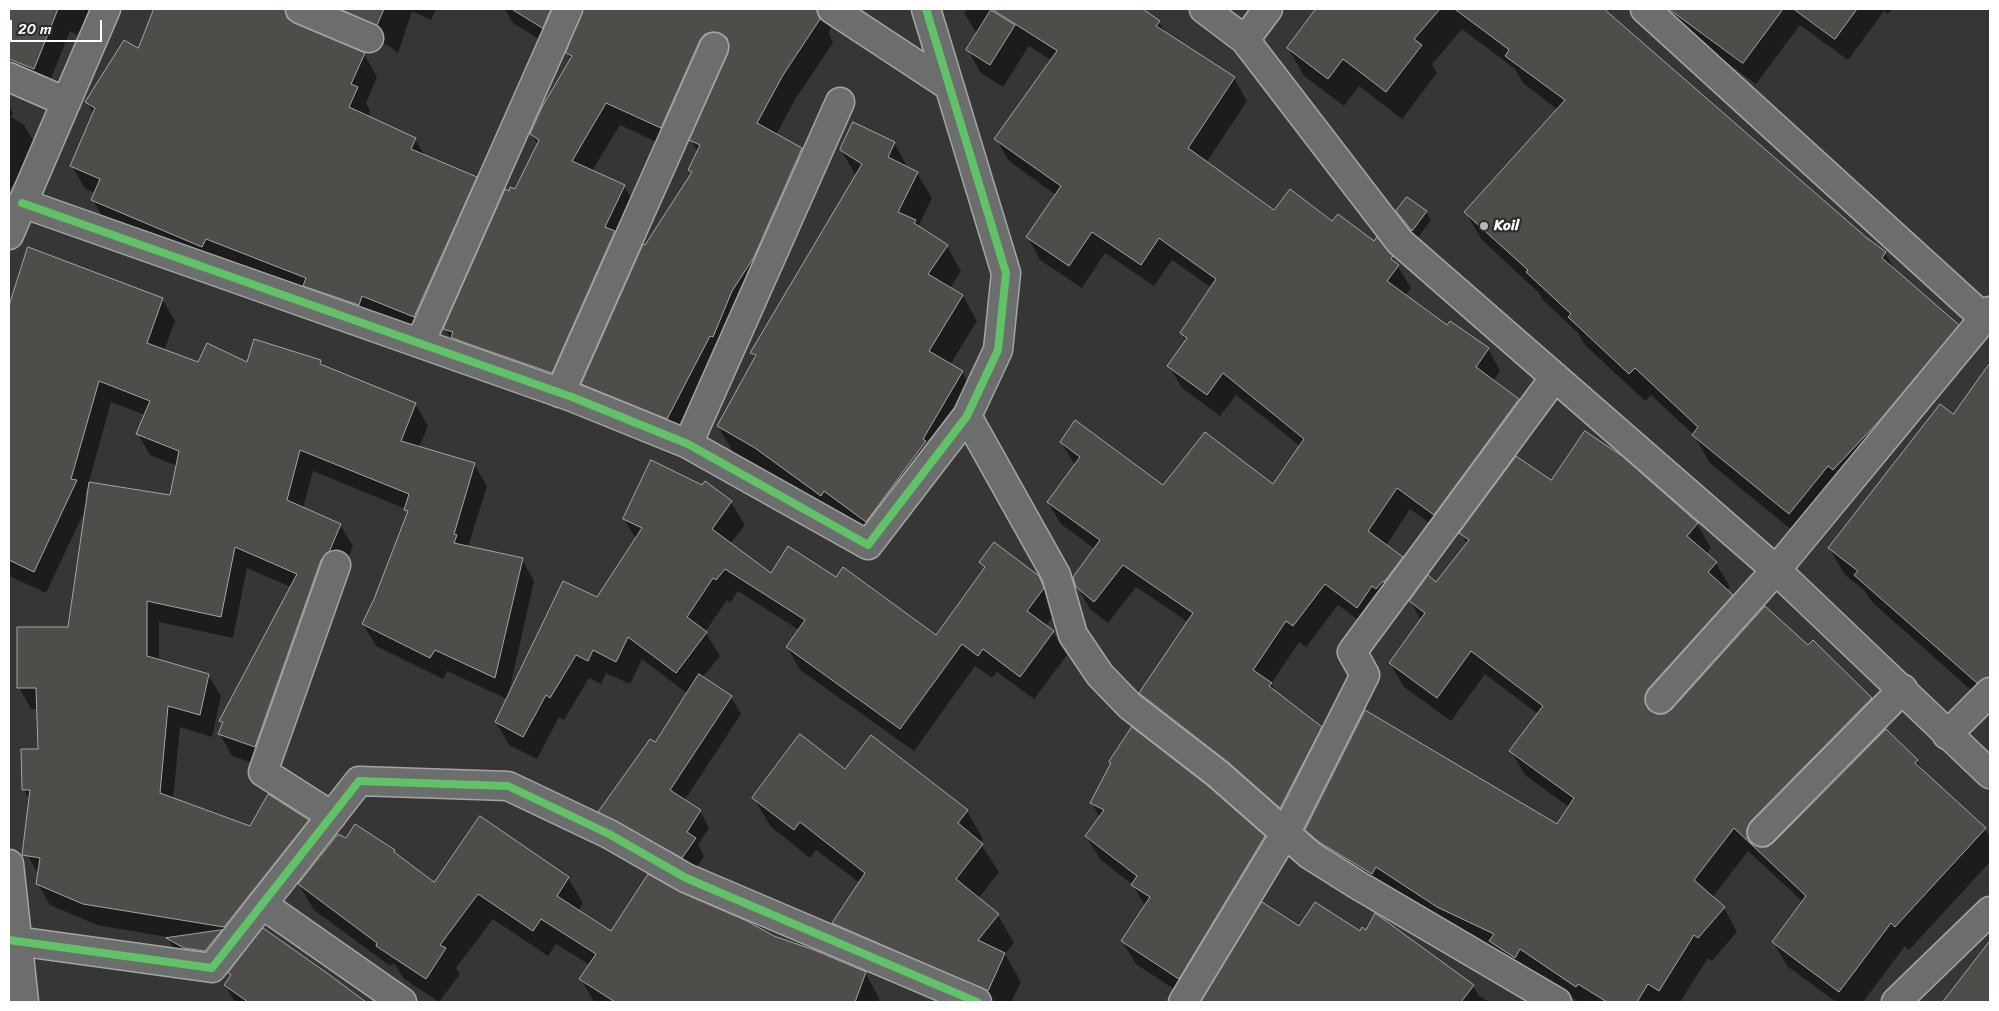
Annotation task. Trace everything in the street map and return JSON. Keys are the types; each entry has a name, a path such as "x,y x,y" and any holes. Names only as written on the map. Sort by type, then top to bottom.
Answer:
{"street":[{"path":"9,235 106,9"},
{"path":"300,9 369,38"},
{"path":"420,343 568,9"},
{"path":"832,9 949,86"},
{"path":"22,203 560,393 688,444 868,545 967,416 998,350 1006,273 926,9"},
{"path":"1204,9 1245,40 1400,242 1776,570 1902,688 1947,735 1990,774"},
{"path":"1245,40 1268,9"},
{"path":"1645,9 1987,314 1776,570 1660,699"},
{"path":"560,393 714,46"},
{"path":"9,77 66,102"},
{"path":"688,444 840,102"},
{"path":"1183,1002 1286,832 1365,675 1352,652 1555,377"},
{"path":"967,416 1056,575 1073,635 1100,675 1130,706 1218,774 1310,855 1556,1002"},
{"path":"332,816 263,772 336,564"},
{"path":"1762,832 1902,688"},
{"path":"1947,735 1990,692"},
{"path":"13,940 212,968 359,781 508,786 609,834 686,878 936,994 977,1002"},
{"path":"9,864 13,940 24,1002"},
{"path":"262,904 402,1002"},
{"path":"1896,1002 1990,911"}],"building":[{"path":"9,9 58,9 34,69 9,59"},
{"path":"154,9 285,9 287,18 294,23 365,53 351,84 358,87 349,107 416,138 411,149 477,177 414,317 362,296 359,305 303,286 306,278 206,239 202,247 91,200 100,179 70,166 95,108 85,102 124,40 138,48"},
{"path":"340,9 384,9 377,25"},
{"path":"512,9 551,9 543,28"},
{"path":"583,9 816,9 820,19 783,75 757,123 802,148 754,257 732,291 713,337 710,336 667,419 581,384 643,244 645,245 692,172 688,170 700,145 689,140 728,53 729,45 727,38 720,33 712,32 705,34 700,40 661,128 606,103 572,161 625,185 605,227 615,231 552,373 463,342 451,337 453,332 443,329 505,189 509,191 510,187 515,189 539,140 530,134 542,107 572,56 566,53"},
{"path":"992,9 1143,9 1160,21 1156,26 1235,77 1188,148 1274,210 1290,189 1332,221 1338,214 1374,241 1377,237 1393,256 1391,259 1399,265 1387,281 1447,325 1450,321 1489,348 1476,367 1519,399 1434,515 1397,488 1368,531 1403,557 1384,582 1376,589 1372,586 1357,608 1325,584 1293,626 1286,621 1253,670 1272,683 1269,686 1322,727 1280,808 1228,762 1139,693 1193,613 1123,565 1094,602 1076,587 1073,577 1100,540 1047,502 1080,457 1060,442 1075,420 1163,485 1205,432 1273,484 1304,439 1223,373 1207,395 1167,366 1187,338 1180,333 1216,279 1159,238 1141,265 1092,232 1069,266 1026,237 1061,186 994,139 1057,51"},
{"path":"1316,9 1440,9 1414,39 1422,45 1386,92 1343,59 1328,79 1287,48"},
{"path":"1455,9 1604,9 1867,238 1886,252 1882,258 1959,325 1879,421 1833,470 1828,466 1789,514 1692,435 1698,427 1635,368 1629,374 1568,317 1571,314 1526,272 1528,270 1464,212 1565,100 1505,56 1509,50"},
{"path":"1669,9 1783,9 1743,63"},
{"path":"1794,9 1857,9 1835,39"},
{"path":"991,10 1015,25 990,65 966,50"},
{"path":"853,122 895,142 888,157 918,172 898,212 916,220 914,223 948,245 928,274 963,295 929,351 963,371 923,439 926,441 866,522 824,491 821,496 755,448 717,426 756,355 750,353 862,164 840,150"},
{"path":"1407,197 1427,211 1412,231 1396,211"},
{"path":"28,247 163,298 147,343 198,362 207,343 247,362 254,339 321,360 320,364 416,403 401,441 475,463 454,534 457,535 454,543 523,558 495,678 435,650 430,658 362,624 374,599 408,511 404,510 409,494 300,450 287,500 341,524 329,552 321,560 255,747 218,734 223,722 219,721 297,574 235,547 221,617 147,601 147,656 209,674 200,715 168,706 160,793 250,826 268,794 309,820 224,927 83,904 36,884 40,858 22,855 30,790 22,790 21,749 38,749 36,688 17,688 17,627 68,627 89,482 170,495 179,451 136,434 150,401 99,381 71,479 77,480 34,572 9,560 9,306"},
{"path":"1990,363 1990,677 1977,683 1854,575 1858,571 1828,548 1940,404 1953,414"},
{"path":"1585,431 1622,456 1698,523 1687,536 1717,562 1708,572 1733,595 1648,689 1645,703 1649,710 1657,714 1665,714 1672,709 1765,606 1808,645 1813,640 1872,698 1751,821 1747,829 1747,837 1751,843 1759,847 1767,847 1773,843 1886,729 1918,760 1915,763 1986,828 1895,927 1891,923 1839,992 1772,942 1806,896 1734,828 1694,880 1725,907 1698,938 1694,935 1659,991 1648,984 1637,1002 1607,1002 1578,984 1576,987 1520,949 1515,958 1489,941 1494,934 1437,907 1376,867 1372,874 1319,842 1305,830 1365,710 1557,824 1574,798 1509,751 1543,706 1471,651 1437,698 1389,663 1425,613 1409,601 1428,575 1436,582 1469,540 1459,533 1516,456 1551,480"},
{"path":"651,460 702,485 705,481 732,501 712,529 771,573 788,546 836,577 843,567 936,635 985,567 979,562 994,542 1039,576 1044,588 1027,611 1054,631 1020,677 983,649 978,656 962,644 900,729 786,647 805,620 725,569 716,580 713,578 687,617 707,632 676,673 628,637 616,662 593,650 588,661 576,655 550,698 546,695 523,737 495,722 563,581 597,597 642,528 623,519"},
{"path":"699,674 732,696 670,790 701,810 687,832 696,838 682,858 598,812 650,739 655,742"},
{"path":"1132,727 1208,786 1265,836 1179,979 1121,941 1150,897 1131,885 1137,876 1085,836 1104,810 1090,803 1111,763 1109,762"},
{"path":"800,734 845,769 871,735 968,810 958,823 983,844 956,879 999,914 978,940 1005,953 988,991 832,923 865,873 800,822 794,830 752,798"},
{"path":"480,816 569,877 557,896 611,931 648,874 680,892 747,921 774,936 814,950 866,972 855,1002 615,1002 579,979 596,954 541,919 533,931 478,894 440,945 446,948 426,979 376,946 377,943 298,884 338,834 346,838 355,824 395,850 394,852 434,882"},
{"path":"1262,902 1299,926 1315,902 1360,931 1362,927 1366,930 1375,913 1474,985 1461,1002 1201,1002"},
{"path":"263,928 366,1002 248,1002 224,985 231,975 228,973"},
{"path":"222,930 205,951 184,948 166,938"},
{"path":"1990,941 1990,1002 1943,1002"}],"cycle path":[{"path":"22,203 572,397 688,444 868,545 967,416 998,350 1006,273 926,9"},
{"path":"9,940 212,968 359,781 508,786 609,834 686,878 977,1002"}],"place":[{"name":"Koil","path":"1484,226"}]}
